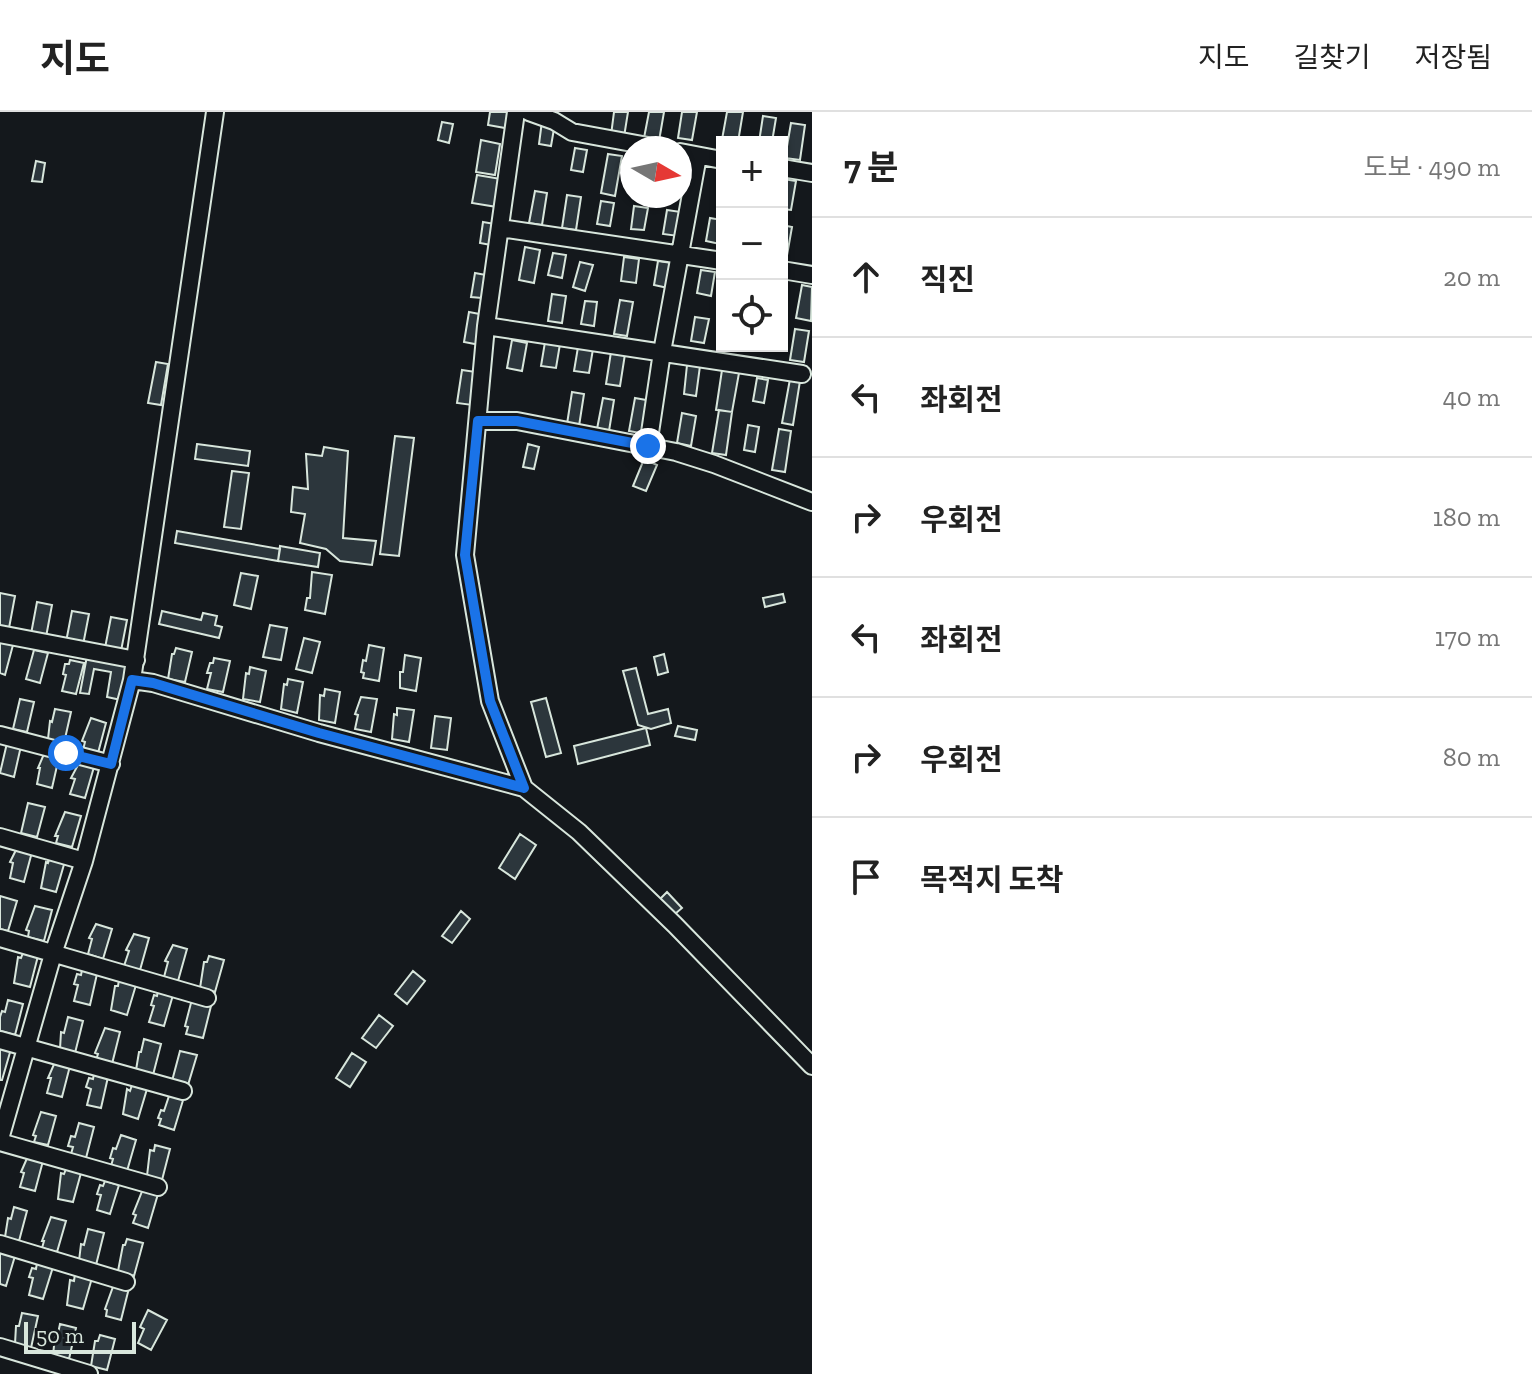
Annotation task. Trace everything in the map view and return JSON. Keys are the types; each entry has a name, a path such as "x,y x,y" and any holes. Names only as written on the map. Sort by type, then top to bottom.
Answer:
{"street":[{"path":"158,1187 0,1140 53,954 84,861 132,680 215,112"},
{"path":"516,112 486,326 465,555 490,701 524,788"},
{"path":"529,112 572,132 620,141"},
{"path":"692,155 716,159"},
{"path":"648,446 698,156"},
{"path":"788,169 812,173"},
{"path":"500,228 716,260"},
{"path":"788,271 812,275"},
{"path":"486,326 802,374"},
{"path":"478,421 517,421 648,446 714,464 812,502"},
{"path":"0,634 136,660"},
{"path":"132,680 153,683 319,733 524,788 579,832 675,925 812,1066"},
{"path":"0,735 111,764"},
{"path":"0,837 84,861"},
{"path":"0,938 207,998"},
{"path":"0,1040 183,1091"},
{"path":"0,1244 126,1282"},
{"path":"0,1347 89,1374"}],"building":[{"path":"490,112 508,112 505,128 488,125"},
{"path":"614,112 628,112 624,136 611,135"},
{"path":"649,112 664,112 660,136 644,136"},
{"path":"682,112 697,112 692,140 692,136 678,136"},
{"path":"727,112 743,112 739,136 723,136"},
{"path":"763,116 776,118 773,136 760,136"},
{"path":"542,121 555,123 551,146 539,144"},
{"path":"442,122 453,124 449,143 438,140"},
{"path":"791,123 805,125 800,160 788,158"},
{"path":"481,140 500,144 495,175 476,172"},
{"path":"575,148 587,150 583,172 571,170"},
{"path":"608,154 620,156 615,196 601,193"},
{"path":"36,161 45,163 42,182 32,181"},
{"path":"477,175 501,179 497,207 472,203"},
{"path":"788,180 796,181 791,210 788,210"},
{"path":"535,191 547,193 542,225 529,223"},
{"path":"567,195 581,197 576,230 562,228"},
{"path":"601,201 614,203 610,226 597,224"},
{"path":"634,208 648,208 644,230 631,229"},
{"path":"667,210 681,212 678,236 663,234"},
{"path":"710,218 716,219 716,243 706,241"},
{"path":"483,222 495,224 491,245 480,243"},
{"path":"788,226 792,227 788,250"},
{"path":"525,247 540,250 534,283 519,280"},
{"path":"553,253 566,255 562,278 548,275"},
{"path":"624,257 639,259 636,283 621,281"},
{"path":"658,261 672,263 668,288 654,285"},
{"path":"580,262 593,265 585,291 573,287"},
{"path":"701,270 715,272 711,296 697,293"},
{"path":"475,273 486,275 482,298 471,297"},
{"path":"802,285 812,287 811,321 796,318"},
{"path":"552,294 566,296 562,323 548,321"},
{"path":"620,300 633,302 627,336 614,334"},
{"path":"585,301 597,302 594,326 581,324"},
{"path":"469,312 485,315 480,345 464,342"},
{"path":"695,317 709,319 704,343 691,341"},
{"path":"795,329 809,331 804,362 790,360"},
{"path":"512,340 527,343 522,371 507,368"},
{"path":"545,342 560,344 556,368 541,366"},
{"path":"578,347 593,349 589,373 574,371"},
{"path":"611,352 625,354 620,386 606,384"},
{"path":"156,362 168,364 161,405 148,403"},
{"path":"687,365 700,366 696,396 684,394"},
{"path":"462,370 476,372 472,405 457,403"},
{"path":"722,370 739,373 732,412 716,410"},
{"path":"757,378 768,380 764,403 753,401"},
{"path":"790,379 800,381 793,425 782,423"},
{"path":"572,392 584,394 579,426 567,424"},
{"path":"603,398 614,400 609,431 597,429"},
{"path":"635,398 652,401 646,434 629,431"},
{"path":"719,410 732,412 726,455 712,453"},
{"path":"682,413 696,416 691,446 677,443"},
{"path":"748,425 759,427 755,452 744,450"},
{"path":"779,429 791,431 785,472 772,470"},
{"path":"395,436 414,438 399,556 380,554"},
{"path":"197,444 250,451 248,466 195,459"},
{"path":"528,444 539,447 534,469 523,467"},
{"path":"324,447 348,451 343,538 376,541 372,565 340,561 326,549 300,543 305,514 291,512 293,487 308,489 306,454 322,456"},
{"path":"644,459 657,465 646,491 633,486"},
{"path":"232,471 249,473 241,529 224,527"},
{"path":"177,531 280,549 278,561 175,543"},
{"path":"280,546 320,553 318,567 278,561"},
{"path":"312,572 332,575 325,614 305,610 307,598 310,598"},
{"path":"241,573 258,576 251,609 234,605"},
{"path":"0,593 15,596 9,628 0,626"},
{"path":"783,594 785,602 765,607 763,598"},
{"path":"37,602 52,605 46,637 31,634"},
{"path":"72,611 89,614 83,645 66,642"},
{"path":"162,611 201,620 203,613 217,616 215,625 222,627 219,638 159,624"},
{"path":"111,617 127,620 121,651 105,648"},
{"path":"270,625 287,628 281,660 263,657"},
{"path":"304,638 320,642 312,673 296,669"},
{"path":"0,641 13,645 5,675 0,673"},
{"path":"369,645 384,648 379,681 363,678 364,673 361,672"},
{"path":"176,648 192,652 185,682 168,679"},
{"path":"34,650 48,653 40,683 26,679"},
{"path":"664,654 668,672 658,675 654,657"},
{"path":"405,655 421,658 416,691 400,688"},
{"path":"87,656 128,663 121,700 107,697 111,672 94,669 89,694 80,693"},
{"path":"214,658 230,661 223,692 207,689 211,673 207,673"},
{"path":"70,660 84,663 76,694 62,691 65,664 69,664"},
{"path":"250,667 266,671 260,702 243,699 246,673 249,674"},
{"path":"636,668 648,714 668,709 671,723 651,729 638,725 623,671"},
{"path":"288,679 303,682 297,713 281,709 284,684 287,685"},
{"path":"325,689 340,692 335,723 319,720 320,695 324,696"},
{"path":"361,697 377,699 371,732 355,729 358,715 355,714"},
{"path":"546,698 561,753 546,757 531,702"},
{"path":"20,699 34,702 27,732 13,729"},
{"path":"397,708 414,710 409,742 392,739"},
{"path":"55,709 71,712 64,743 48,739"},
{"path":"435,716 451,718 447,750 431,748"},
{"path":"91,718 106,723 98,753 83,750 85,742 82,741"},
{"path":"678,726 697,730 695,740 675,736"},
{"path":"646,728 650,745 578,764 574,746"},
{"path":"7,743 21,746 14,777 0,773"},
{"path":"44,754 59,757 52,788 37,784 38,768"},
{"path":"79,763 94,767 85,798 70,794 75,779 71,778"},
{"path":"28,803 45,807 37,837 21,833"},
{"path":"65,812 81,816 72,847 56,843 58,836 55,836"},
{"path":"520,834 536,845 515,879 499,868"},
{"path":"17,848 32,852 24,882 10,878 13,863 10,862"},
{"path":"50,857 65,861 56,892 41,888 46,862"},
{"path":"667,892 682,908 675,914 660,899"},
{"path":"0,896 17,901 8,931 0,929"},
{"path":"35,906 52,910 44,941 28,937 29,931 26,930"},
{"path":"461,911 470,919 452,943 442,936"},
{"path":"96,924 112,929 103,959 88,954 92,939 89,938"},
{"path":"134,934 149,938 140,970 124,966 129,951 126,950"},
{"path":"173,945 187,949 178,981 164,977 168,962 165,961"},
{"path":"23,953 38,956 30,987 14,983 18,957 21,958"},
{"path":"209,956 224,960 215,992 200,988 204,962"},
{"path":"82,970 97,974 90,1005 74,1001 78,985 74,984"},
{"path":"413,971 425,981 407,1004 395,994"},
{"path":"119,980 136,985 127,1015 111,1010"},
{"path":"158,991 173,995 164,1026 149,1022 154,1006 151,1005"},
{"path":"8,1000 23,1004 15,1035 0,1031 0,1017"},
{"path":"191,1003 211,1006 203,1038 186,1034"},
{"path":"379,1015 393,1026 376,1048 362,1038"},
{"path":"68,1017 83,1021 75,1053 60,1049 61,1032 64,1033"},
{"path":"105,1028 120,1032 112,1064 96,1060 98,1054 95,1053"},
{"path":"144,1039 161,1044 153,1075 136,1070"},
{"path":"0,1046 11,1049 2,1080 0,1080"},
{"path":"180,1051 197,1055 188,1085 172,1081"},
{"path":"352,1053 366,1062 350,1087 336,1078"},
{"path":"55,1062 70,1066 62,1097 47,1093 51,1078 48,1078"},
{"path":"94,1074 108,1077 101,1108 87,1105 91,1089 86,1087"},
{"path":"132,1085 147,1089 138,1119 123,1114 127,1089 130,1091"},
{"path":"170,1093 184,1097 174,1130 159,1125 161,1119 158,1118"},
{"path":"41,1112 56,1116 48,1145 34,1142 36,1136 33,1135"},
{"path":"79,1123 94,1127 86,1158 71,1154 73,1147 68,1146 71,1136 75,1137"},
{"path":"121,1135 136,1140 127,1171 111,1166 113,1148 116,1149"},
{"path":"155,1145 170,1149 162,1180 147,1176 150,1150 154,1151"},
{"path":"28,1156 43,1161 35,1191 20,1187 24,1173 21,1172"},
{"path":"66,1169 81,1173 73,1202 58,1199 61,1173 64,1174"},
{"path":"105,1181 119,1185 110,1214 97,1210 101,1195 97,1194"},
{"path":"143,1189 158,1194 148,1228 133,1223 136,1215 133,1214"},
{"path":"14,1207 27,1211 19,1241 5,1237 8,1218 11,1219"},
{"path":"51,1217 66,1221 57,1252 42,1248"},
{"path":"88,1229 104,1233 96,1265 79,1261 81,1244 84,1245"},
{"path":"127,1239 143,1243 134,1276 118,1271"},
{"path":"0,1251 15,1256 6,1286 0,1284"},
{"path":"37,1263 53,1267 43,1299 29,1295 33,1278 29,1277"},
{"path":"75,1274 92,1278 83,1309 67,1305 70,1280 74,1281"},
{"path":"114,1284 129,1288 121,1320 106,1316 105,1309"},
{"path":"148,1310 167,1320 151,1350 138,1343 144,1329 140,1327"},
{"path":"22,1313 38,1316 31,1348 15,1344 16,1326 19,1326"},
{"path":"60,1324 76,1328 69,1359 53,1355"},
{"path":"100,1335 115,1339 107,1370 91,1366 95,1341"}],"route":[{"path":"66,753 111,764 132,680 153,683 319,733 524,788 490,701 465,555 478,421 517,421 648,446"}]}
